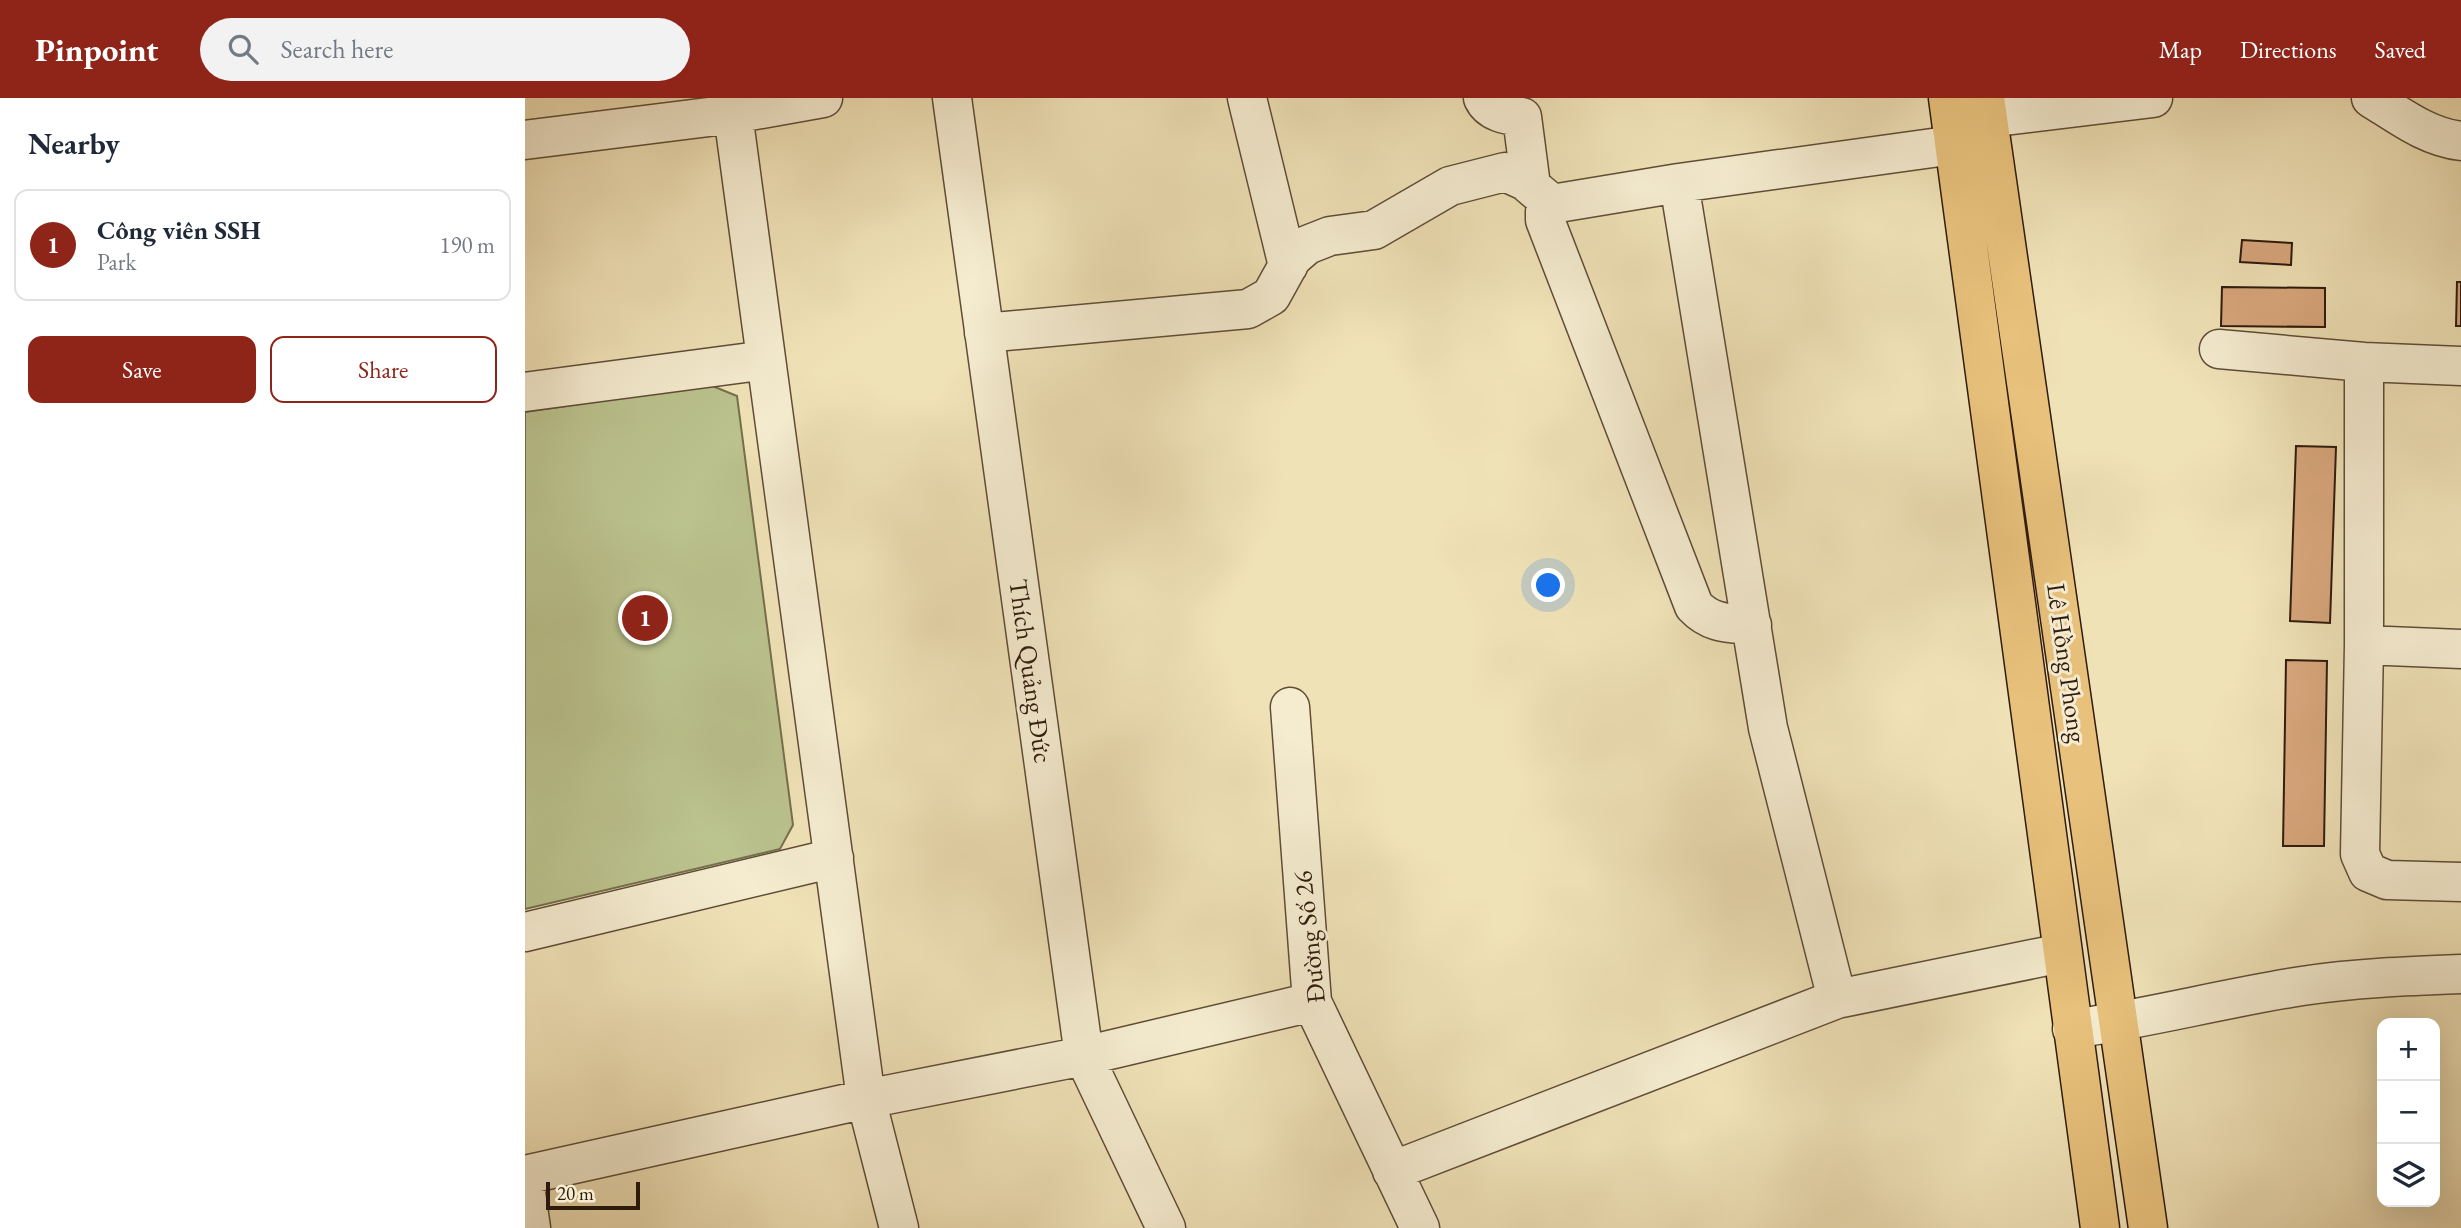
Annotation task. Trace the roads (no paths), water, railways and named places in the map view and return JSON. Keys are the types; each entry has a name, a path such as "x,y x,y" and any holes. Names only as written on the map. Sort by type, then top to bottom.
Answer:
{"main road":[{"name":"Lê Hồng Phong","path":"1948,98 2100,1228"},
{"name":"Lê Hồng Phong","path":"1987,108 2148,1228"},
{"path":"1954,145 1987,108"}],"street":[{"path":"525,140 733,114 823,98"},
{"name":"Thích Quảng Đức","path":"952,98 1084,1056 1166,1228"},
{"path":"1247,98 1289,266"},
{"path":"1483,98 1487,106 1500,113 1522,117 1545,220 1694,606 1704,617 1716,622 1752,625"},
{"path":"1987,108 2153,98"},
{"path":"2371,98 2422,130 2435,136 2461,141"},
{"path":"733,114 866,1099 899,1228"},
{"path":"984,333 1248,309 1271,296 1292,258 1307,245 1330,236 1374,230 1450,186 1505,172 1541,195 1679,183 1954,145"},
{"path":"1679,183 1769,728 1836,999"},
{"path":"2219,349 2364,362 2461,366"},
{"path":"525,393 766,360"},
{"path":"2364,362 2364,645 2360,854 2368,872 2387,880 2461,882"},
{"path":"2364,645 2461,649"},
{"name":"Đường Số 26","path":"1290,707 1312,1003 1420,1228"},
{"path":"525,932 834,858"},
{"path":"1392,1171 1836,999 2062,953"},
{"path":"2072,1029 2119,1023 2326,982 2461,974"},
{"path":"525,1175 866,1099 1084,1056 1312,1003"},
{"path":"525,1186 531,1228"}],"place":[{"name":"Công viên SSH","path":"645,618"}]}
